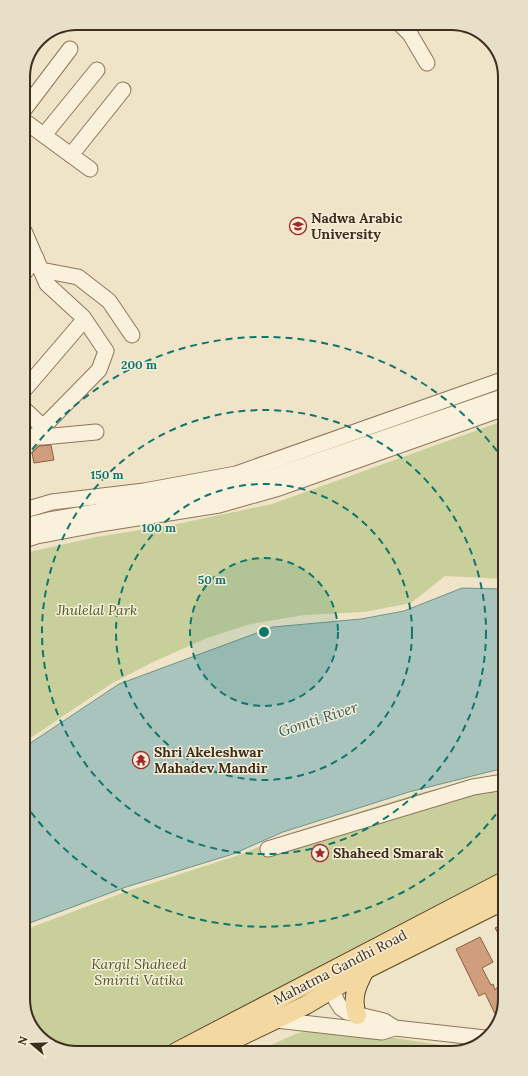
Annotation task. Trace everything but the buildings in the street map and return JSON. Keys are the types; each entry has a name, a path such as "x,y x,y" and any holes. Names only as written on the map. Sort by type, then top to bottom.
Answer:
{"main road":[{"name":"Mahatma Gandhi Road","path":"188,1046 498,884"},
{"name":"Mahatma Gandhi Road","path":"221,1046 276,1020 365,970 498,904"},
{"path":"357,1015 354,1003 356,989 365,970"}],"street":[{"path":"406,30 410,34 427,64"},
{"path":"30,102 70,49"},
{"path":"44,135 97,70"},
{"path":"71,155 123,90"},
{"path":"30,125 90,170"},
{"path":"30,247 47,284 84,320 106,352 99,370 34,437"},
{"path":"30,269 39,264 78,277 109,301 132,335"},
{"path":"30,383 84,320"},
{"path":"30,509 52,502 144,490 236,474 498,381"},
{"path":"30,525 49,520 245,486 498,398"},
{"path":"30,538 106,523 219,505 279,488 498,410"},
{"path":"30,426 34,437"},
{"path":"34,437 96,432"},
{"path":"268,849 473,787 498,783"},
{"path":"333,989 336,1000 341,1008 347,1012 384,1021 395,1028"},
{"path":"276,1020 382,1032 395,1028 478,1037"}],"green space":[{"name":"Jhulelal Park","path":"498,423 498,579 445,576 411,603 364,612 304,615 251,624 207,638 151,663 111,684 30,738 30,552 96,537 177,524 272,504"},
{"name":"Kargil Shaheed Smiriti Vatika","path":"498,774 498,877 219,1023 171,1046 68,1045 52,1039 52,1024 36,1023 31,1008 30,999 30,928 125,892 242,854 288,834 416,794"},
{"path":"322,1027 448,1046 269,1046 295,1034"}],"water":[{"name":"Gomti River","path":"462,588 498,589 498,770 409,792 283,832 233,854 126,887 30,923 30,743 119,684 273,627 361,619 404,611"}],"place":[{"name":"Nadwa Arabic University","path":"298,226"},
{"name":"Shri Akeleshwar Mahadev Mandir","path":"141,760"},
{"name":"Shaheed Smarak","path":"320,853"}]}
